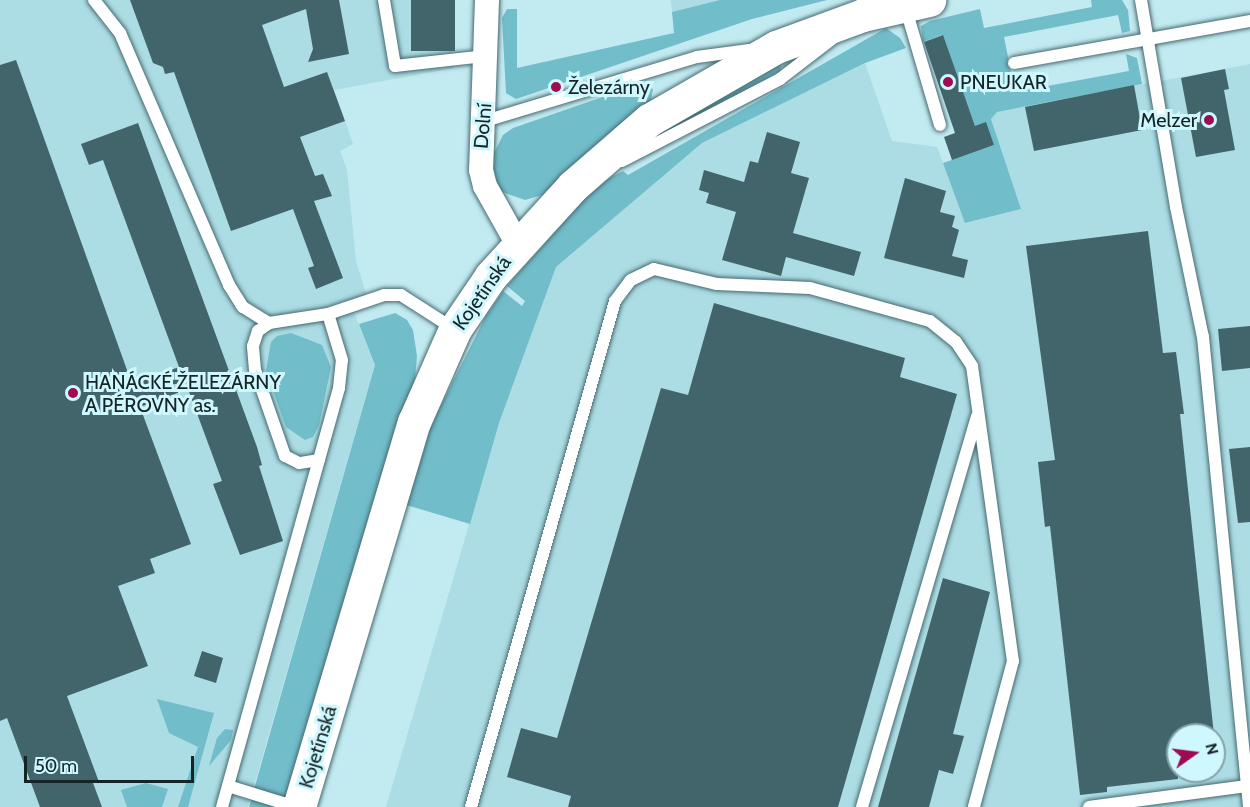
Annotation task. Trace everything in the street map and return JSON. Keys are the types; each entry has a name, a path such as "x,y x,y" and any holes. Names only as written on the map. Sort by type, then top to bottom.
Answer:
{"main road":[{"name":"Kojetínská","path":"298,807 414,422 455,329 517,243 573,186 649,120 776,46 863,15 917,3"}],"street":[{"name":"Dolní","path":"487,0 485,121 481,170 485,186 517,243"}],"lane":[{"path":"94,0 120,33 229,285 243,307 269,323"},
{"path":"384,0 395,66 486,56"},
{"path":"1089,807 1248,796 1203,337 1176,207 1141,0"},
{"path":"917,3 940,125"},
{"path":"573,186 780,79 863,15"},
{"path":"1014,63 1250,21"},
{"path":"485,121 696,57 776,46"},
{"path":"471,807 615,301 631,280 654,269 717,284 810,288 930,321 956,342 972,366 1013,661 974,807"},
{"path":"319,460 305,464 287,459 262,392 253,346 258,331 269,323 328,314 384,296 401,295 455,329"},
{"path":"222,807 339,388 342,360 328,314"},
{"path":"862,807 979,410"},
{"path":"228,786 298,807"}],"shaded area":[{"path":"0,0 455,0 454,68 334,90 353,144 340,151 347,170 356,261 369,303 353,310 375,365 248,807 0,807"},
{"path":"671,0 720,0 672,12"},
{"path":"720,0 827,0 752,19 516,99 506,93 502,18 507,9 517,9 517,68 674,33 672,12"},
{"path":"1091,0 1122,0 1128,10 1130,31 1122,33 1118,15 1004,37 1015,92 1129,71 1126,54 1137,58 1142,84 997,112 991,119 1021,209 965,223 943,163 994,145 975,126 942,35 923,42 921,26 930,21 980,9 984,28 1092,7"},
{"path":"886,28 900,38 906,48 865,63 702,143 556,267 499,423 470,524 403,504 425,437 486,316 503,291 522,306 525,301 507,286 590,192 603,181 623,171 628,175"},
{"path":"781,63 780,71 682,124 679,122"},
{"path":"865,63 892,141 937,147 966,223 1021,209 991,119 997,112 1250,64 1250,807 386,807 499,423 556,267 702,143"},
{"path":"640,84 653,89 651,100 542,195 525,200 502,192 492,175 492,157 503,135 513,128"},
{"path":"395,313 407,320 413,330 417,356 415,379 289,807 249,807 375,365 359,324"},
{"path":"291,333 322,345 331,367 319,425 313,437 305,440 286,427 266,371 271,342 277,336"},
{"path":"157,699 214,713 188,807 178,807 198,747 169,733"},
{"path":"225,729 233,730 231,740 209,766 217,738"},
{"path":"146,783 168,789 162,807 127,807 121,790"}],"building":[{"path":"130,0 339,0 349,54 308,62 313,49 306,9 262,25 284,87 327,72 345,121 300,137 315,176 323,174 332,196 314,201 343,278 316,289 308,268 314,266 293,209 231,231 174,72 165,74 163,67 153,63"},
{"path":"411,0 455,0 455,51 411,51"},
{"name":"PNEUKAR","path":"943,35 975,126 986,122 994,145 952,160 944,137 955,133 924,42"},
{"name":"HANÁCKÉ ŽELEZÁRNY A PÉROVNY as.","path":"16,60 132,384 179,367 103,160 89,165 81,144 138,123 257,447 262,465 259,466 283,541 240,555 213,484 222,481 188,389 140,407 191,544 150,559 155,573 118,586 148,666 67,696 99,782 93,783 102,807 40,807 7,718 0,721 0,65"},
{"name":"Melzer","path":"1225,69 1229,89 1224,90 1235,150 1196,157 1181,78"},
{"path":"1134,85 1142,130 1034,151 1025,107"},
{"path":"767,132 800,142 791,173 809,178 793,233 861,252 854,276 786,257 781,276 722,260 736,212 706,203 709,193 699,190 704,170 744,182 750,161 758,163"},
{"path":"905,178 946,191 940,212 955,216 952,227 959,230 952,256 968,260 964,278 884,258"},
{"path":"1148,231 1163,353 1176,352 1184,414 1180,414 1213,723 1166,723 1166,780 1107,787 1107,792 1080,795 1050,526 1045,527 1038,462 1055,460 1026,246"},
{"path":"714,303 905,358 900,377 957,394 838,807 568,807 571,796 507,777 521,728 557,738 661,388 688,395"},
{"path":"1250,326 1250,368 1222,371 1218,329"},
{"path":"1250,447 1250,522 1238,523 1229,449"},
{"path":"943,578 990,592 953,734 964,736 953,774 939,770 929,807 878,807"},
{"path":"202,651 223,658 216,683 194,676"}],"place":[{"name":"PNEUKAR","path":"948,82"},
{"name":"Železárny","path":"556,87"},
{"name":"Melzer","path":"1209,120"},
{"name":"HANÁCKÉ ŽELEZÁRNY A PÉROVNY as.","path":"73,393"}]}
